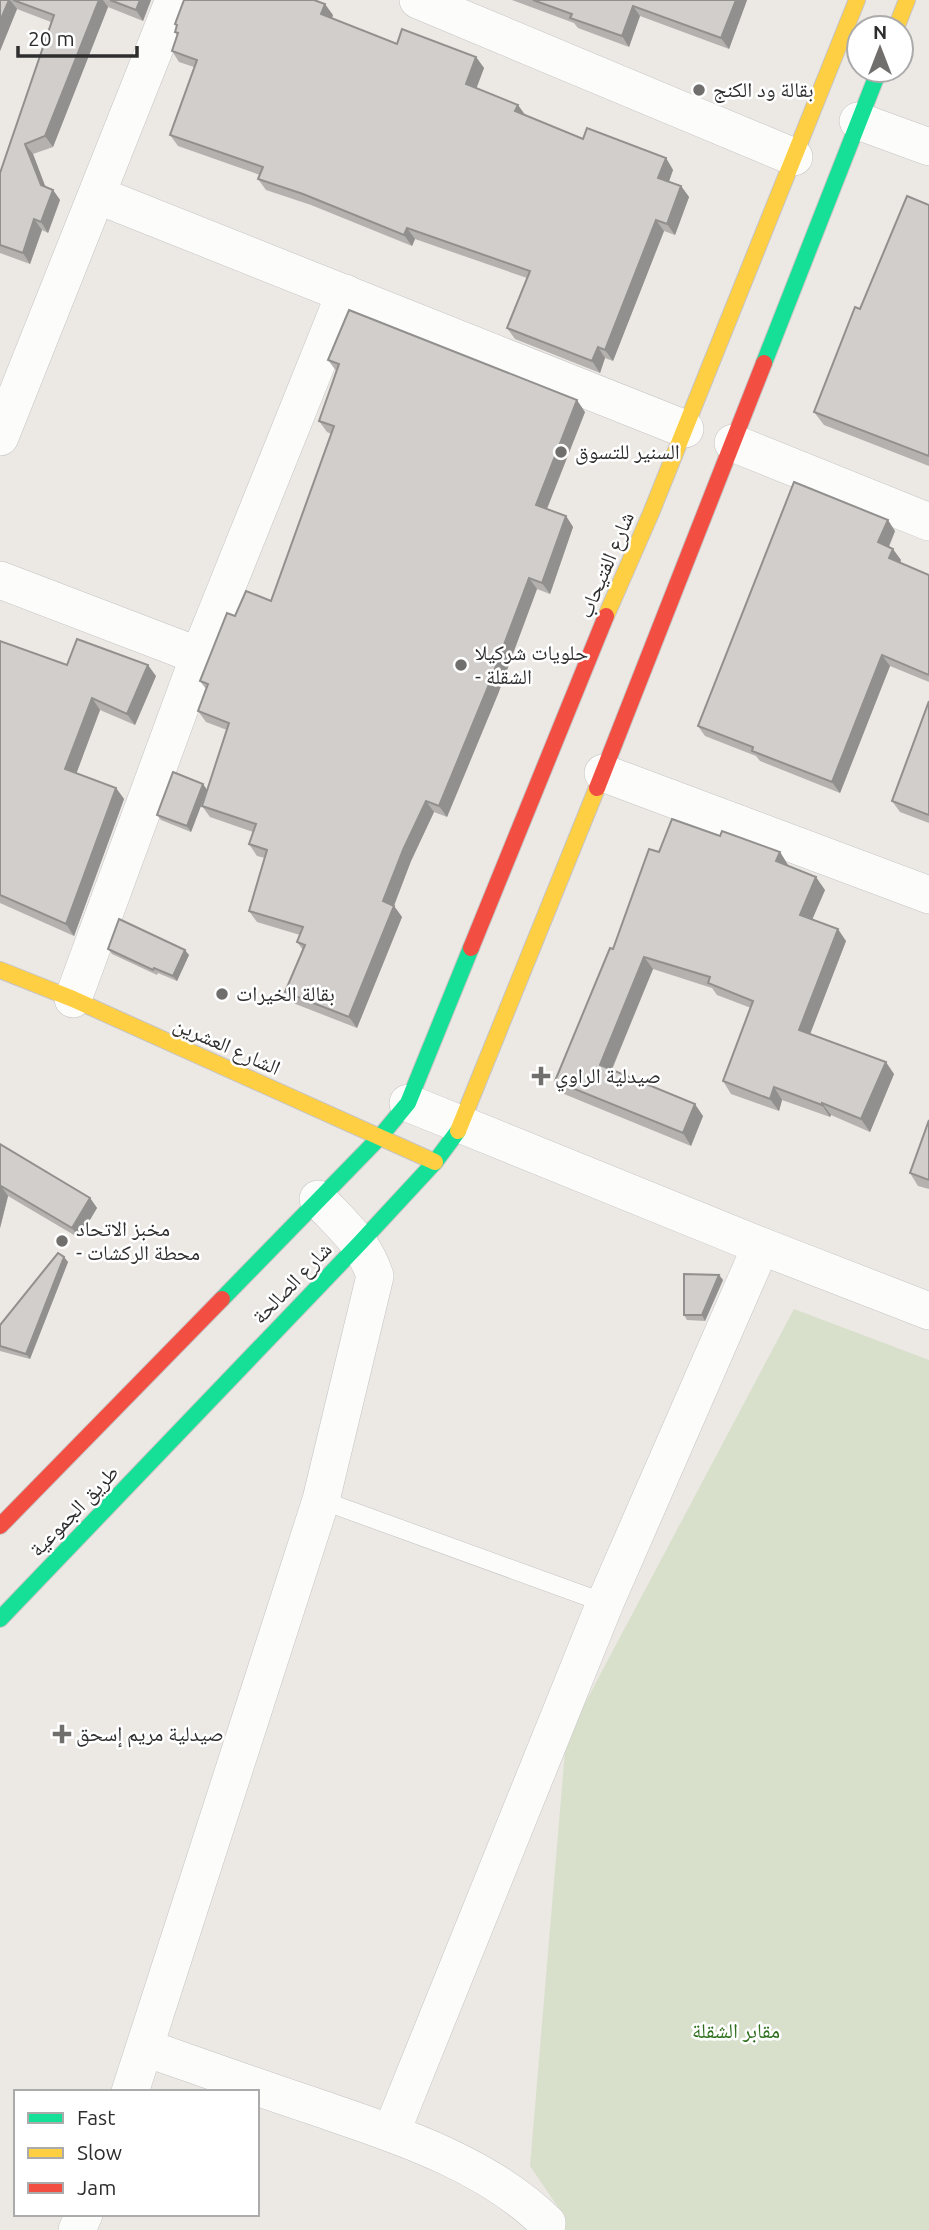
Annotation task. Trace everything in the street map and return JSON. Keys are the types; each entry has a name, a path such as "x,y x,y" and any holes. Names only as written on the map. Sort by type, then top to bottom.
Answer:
{"main road":[{"name":"شارع الفتيحاب","path":"379,1138 408,1103 685,429 857,0"},
{"path":"435,1162 461,1125 603,773 873,84"},
{"name":"الشارع العشرين","path":"0,970 73,999 435,1162"},
{"name":"شارع الصالحة","path":"130,1392 379,1138"},
{"name":"شارع الصالحة","path":"178,1432 435,1162"},
{"name":"طريق الجموعية","path":"8,1508 130,1392"},
{"name":"طريق الجموعية","path":"0,1619 178,1432"}],"street":[{"path":"0,437 173,0"},
{"path":"418,0 472,10 794,157"},
{"path":"858,121 929,147"},
{"path":"97,195 685,429"},
{"path":"73,999 199,656 345,293"},
{"path":"733,443 929,522"},
{"path":"0,580 199,656"},
{"path":"603,773 929,895"},
{"path":"408,1103 929,1311"},
{"path":"131,2090 321,1500 375,1276 369,1257 360,1243 318,1199"},
{"path":"391,2133 605,1603 761,1246"},
{"path":"146,2048 391,2133 466,2166 505,2187 527,2204 547,2224 546,2230"}],"lane":[{"path":"321,1500 605,1603"}],"green space":[{"name":"مقابر الشقلة","path":"794,1309 929,1360 929,2230 566,2230 566,2219 530,2166 566,1739"}],"building":[{"path":"0,0 9,0 0,21"},
{"path":"13,0 99,0 45,136 25,144 41,185 53,190 41,222 34,219 23,253 0,245 0,173 54,15"},
{"path":"110,0 140,0 136,10"},
{"path":"184,0 314,0 325,4 321,14 397,44 402,29 476,57 466,84 518,105 515,111 583,139 587,128 666,158 658,178 681,186 667,224 656,220 605,350 598,347 592,361 507,328 530,271 407,228 404,235 303,194 258,179 263,167 170,135 197,60 172,51 178,33 175,32 175,24"},
{"path":"533,0 736,0 721,38 633,6 622,36 570,18 572,14"},
{"path":"907,196 929,205 929,456 814,412 855,307 860,309"},
{"path":"349,310 577,400 536,505 566,516 542,583 529,578 439,806 426,801 403,850 383,901 394,906 349,1017 285,992 305,945 297,942 303,927 249,911 267,850 249,844 256,824 202,806 229,723 198,711 208,684 200,681 227,613 235,616 246,591 271,601 334,426 319,421 339,364 328,360"},
{"path":"794,482 888,520 878,542 893,549 889,558 929,575 929,675 882,655 832,782 752,751 753,747 698,726"},
{"path":"77,639 148,665 127,714 92,698 65,769 116,788 66,924 0,895 0,641 67,665"},
{"path":"929,701 929,815 892,801"},
{"path":"173,772 203,784 187,826 157,815"},
{"path":"672,819 720,836 722,831 780,852 776,861 816,877 800,915 838,929 799,1030 886,1062 861,1119 774,1087 770,1099 723,1081 753,1001 708,983 710,977 644,957 600,1065 695,1104 683,1133 555,1081 610,948 613,949 649,849 659,852"},
{"path":"119,919 185,950 173,976 154,968 153,970 108,949"},
{"path":"929,1120 929,1180 910,1173"},
{"path":"0,1144 90,1198 72,1228 1,1186 0,1190"},
{"path":"58,1253 64,1257 26,1354 0,1346 0,1325"},
{"path":"684,1274 719,1275 702,1315 684,1315"}],"traffic: fast":[{"path":"764,363 874,84"},
{"path":"222,1299 379,1138 408,1103 471,948"},
{"path":"0,1619 360,1243 435,1162 458,1131"}],"traffic: slow":[{"path":"606,616 651,513 857,0"},
{"path":"902,14 907,0"},
{"path":"458,1131 597,788"},
{"path":"0,970 73,999 435,1162"}],"traffic: jam":[{"path":"597,788 764,363"},
{"path":"471,948 606,616"},
{"path":"0,1526 222,1299"}],"place":[{"name":"بقالة ود الكنج","path":"699,90"},
{"name":"السنير للتسوق","path":"561,452"},
{"name":"حلويات شركيلا - الشقلة","path":"461,665"},
{"name":"بقالة الخيرات","path":"222,994"},
{"name":"صيدلية الراوي","path":"541,1076"},
{"name":"مخبز الاتحاد - محطة الركشات","path":"62,1241"},
{"name":"صيدلية مريم إسحق","path":"62,1734"}]}
